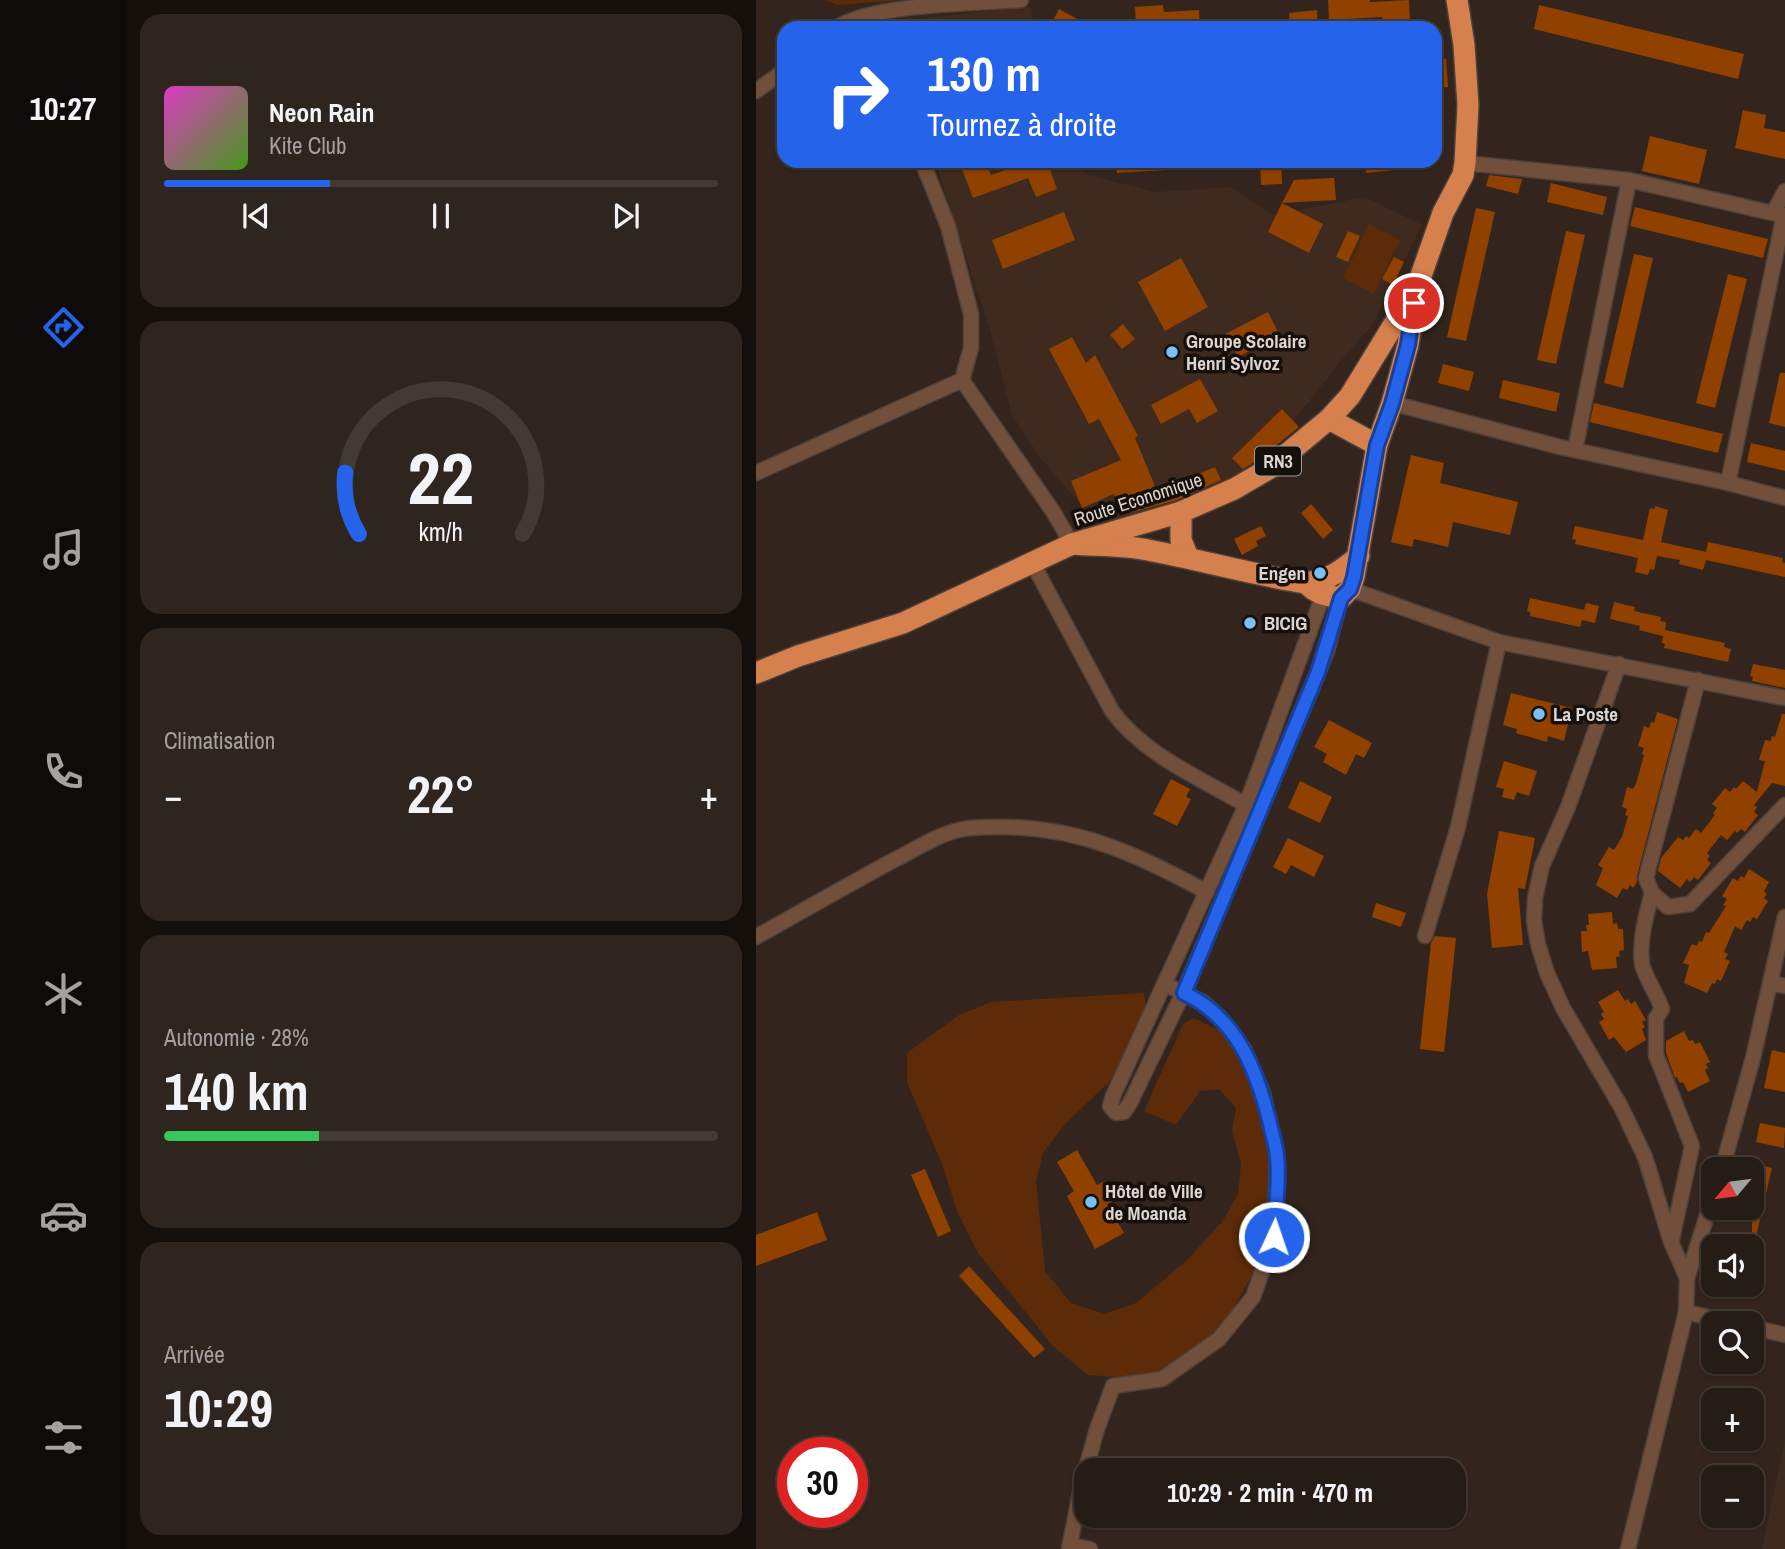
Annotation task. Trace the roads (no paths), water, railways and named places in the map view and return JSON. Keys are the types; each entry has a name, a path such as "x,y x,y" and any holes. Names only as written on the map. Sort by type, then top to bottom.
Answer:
{"highway":[{"name":"Route Economique","path":"1072,544 1147,550 1188,557 1330,591 1359,556 1377,445 1392,404 1408,345 1417,288 1443,213 1465,163 1468,105 1464,45 1457,0"},
{"name":"Route Economique","path":"756,673 798,656 903,623 1072,544 1181,512 1234,489 1270,468 1329,419 1363,378 1417,288"},
{"path":"1363,378 1392,404"},
{"path":"1329,419 1377,445"},
{"path":"1181,512 1181,540 1188,557"},
{"path":"1330,591 1328,579 1359,556"}],"street":[{"path":"849,21 857,17 903,9 1021,0"},
{"path":"756,91 777,76"},
{"path":"1465,163 1629,180 1781,215"},
{"path":"756,473 962,380 971,348 971,314 948,226 925,168"},
{"path":"1575,450 1629,180"},
{"path":"1727,483 1785,191"},
{"path":"962,380 1052,510 1072,544"},
{"path":"1392,404 1575,450 1785,498"},
{"path":"1033,564 1112,711 1123,726 1153,750 1246,805"},
{"path":"1330,591 1499,642 1785,698"},
{"path":"1330,591 1318,672 1184,993 1130,1104 1124,1112 1116,1113 1110,1106 1113,1096 1246,805 1330,591"},
{"path":"1425,936 1458,827 1499,642"},
{"path":"1619,664 1568,807 1542,866 1535,898 1534,921 1538,944 1563,1008 1621,1107 1646,1157 1671,1242 1687,1278"},
{"path":"1698,680 1646,878 1652,893 1668,907 1690,904 1785,805"},
{"path":"756,937 925,844 959,830 1040,828 1081,836 1141,857 1208,892"},
{"path":"1652,893 1643,926 1642,966 1657,992 1662,1009 1656,1018 1656,1055 1692,1146 1671,1242"},
{"path":"1725,1157 1753,1058 1785,917"},
{"path":"1770,983 1785,986"},
{"path":"1090,1549 1070,1547 1082,1483 1097,1429 1113,1386 1162,1378 1219,1339 1253,1297 1274,1237 1277,1156 1263,1093 1244,1049 1220,1017 1203,1002 1164,984"},
{"path":"1629,1549 1686,1312 1687,1278 1706,1220"},
{"path":"1686,1312 1701,1316"},
{"path":"1764,1330 1785,1335"}],"place":[{"name":"Groupe Scolaire Henri Sylvoz","path":"1172,352"},
{"name":"Engen","path":"1320,573"},
{"name":"BICIG","path":"1250,623"},
{"name":"La Poste","path":"1539,714"},
{"name":"Hôtel de Ville de Moanda","path":"1091,1202"}]}
